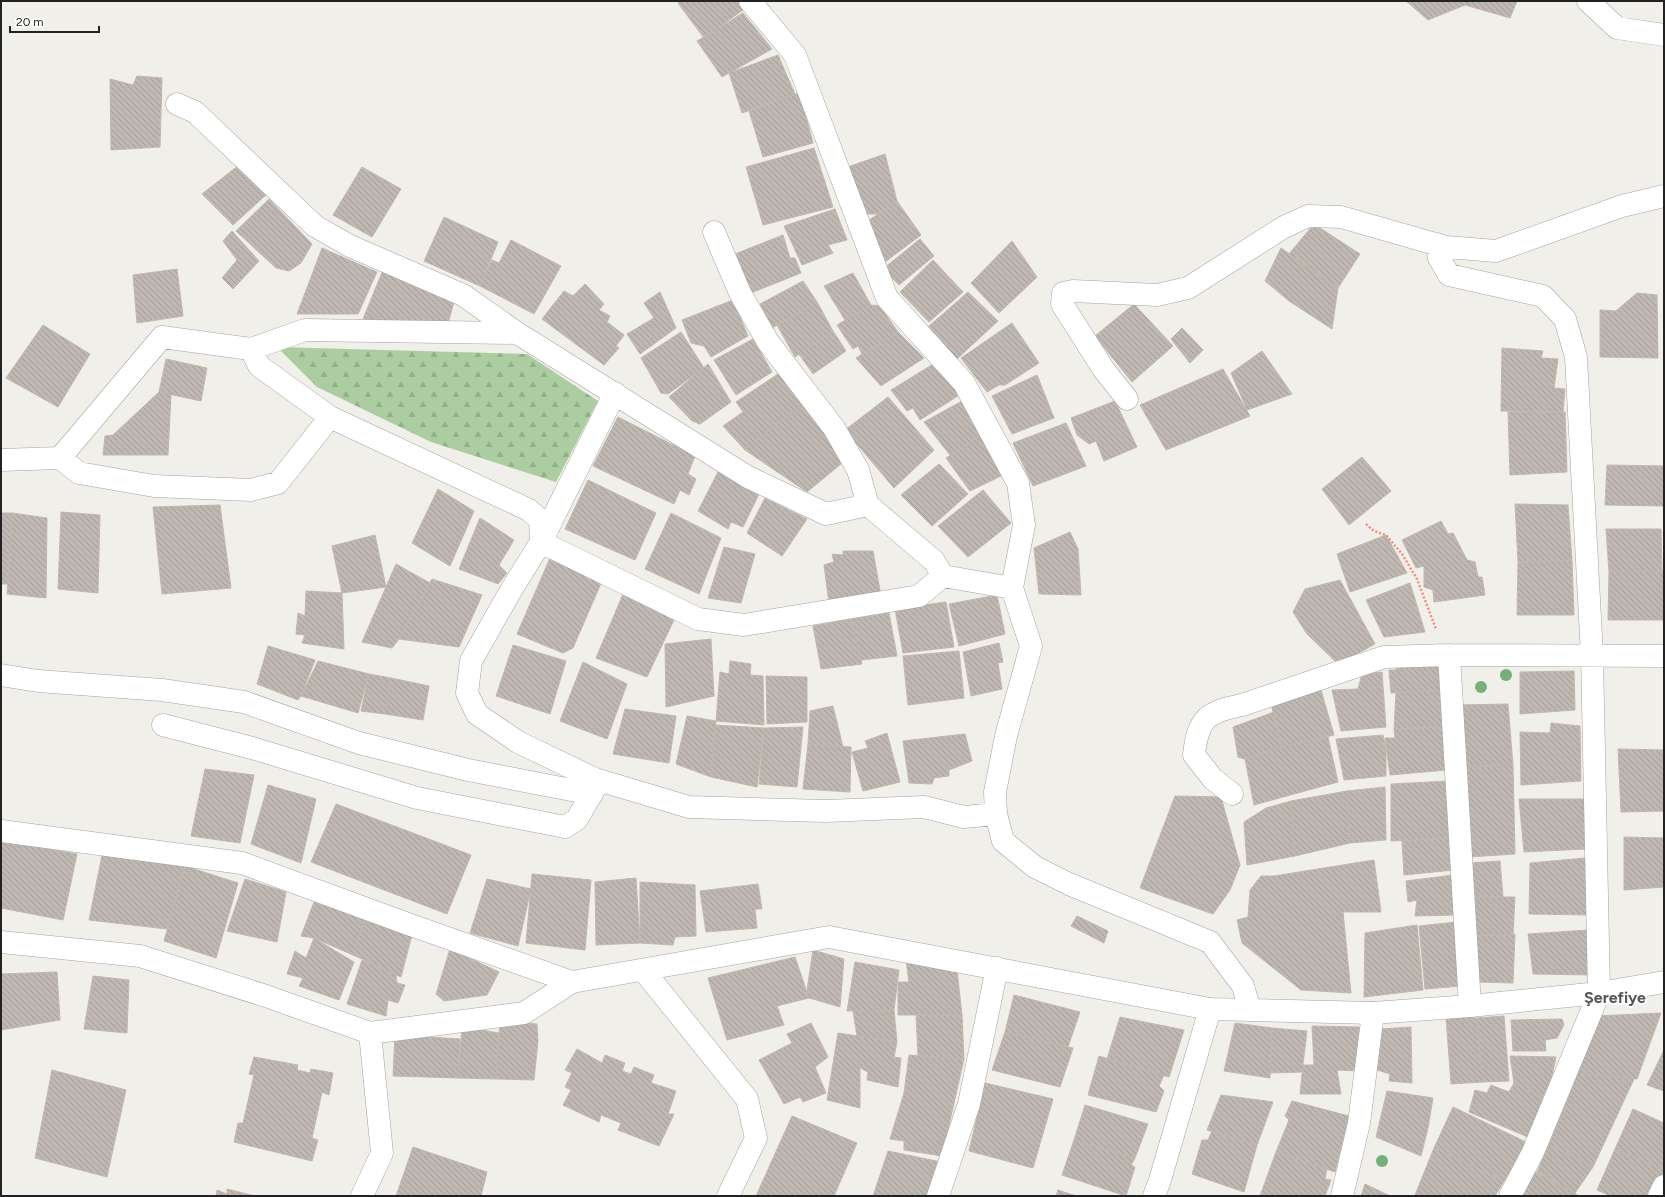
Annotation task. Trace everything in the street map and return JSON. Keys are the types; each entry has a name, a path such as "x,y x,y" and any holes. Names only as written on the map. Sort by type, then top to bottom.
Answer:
{"street":[{"path":"750,1 795,55 887,298 964,383 1018,483 1024,525 1012,588 1031,646 1006,736 995,792 996,814 1003,841 1035,867 1069,884 1210,942 1243,986 1250,1010"},
{"path":"1588,1 1616,28 1664,35"},
{"path":"177,104 195,112 315,226 350,246 463,295 517,333 748,476 826,514 868,505"},
{"path":"1127,399 1104,370 1062,304 1063,293 1073,291 1157,295 1188,288 1284,227 1308,216 1340,217 1446,247 1496,251 1622,206 1664,196"},
{"path":"714,232 740,293 768,342 834,428 848,452 858,470 868,505 934,561 943,576 1012,588"},
{"path":"1437,244 1439,258 1449,275 1543,296 1565,319 1576,357 1592,655 1599,993 1533,1152 1510,1196"},
{"path":"60,458 162,336 251,349 305,330 517,333"},
{"path":"251,349 259,366 330,417 529,510 540,520 541,542"},
{"path":"596,787 512,738 477,714 467,693 471,661 510,592 541,542 615,393"},
{"path":"1,460 60,458 78,473 86,475 154,486 251,490 278,483 330,417"},
{"path":"541,542 698,619 744,625 919,596 943,576"},
{"path":"1449,655 1470,1006"},
{"path":"1232,794 1213,779 1194,755 1196,735 1205,719 1222,709 1242,705 1384,657 1449,655 1664,656"},
{"path":"1,675 38,681 162,690 244,702 359,743 468,770 596,787 689,807 826,811 924,807 964,817 996,814"},
{"path":"163,725 252,748 417,798 565,827 577,819 596,787"},
{"path":"1,831 242,863 572,982"},
{"path":"1,942 140,956 266,996 370,1033 524,1014 572,982 829,936 1210,1009 1373,1013 1470,1006 1599,993 1664,982"},
{"path":"938,1196 969,1104 997,968"},
{"path":"642,970 747,1099 756,1138 728,1196"},
{"path":"1154,1196 1210,1009"},
{"path":"1342,1196 1359,1122 1373,1013"},
{"path":"362,1196 382,1154 370,1033"},
{"path":"1659,1196 1664,1186"}],"path":[{"path":"1366,524 1374,530 1386,535 1402,554 1417,579 1431,617 1449,655"}],"green space":[{"path":"277,347 527,354 598,401 556,482 431,442 317,387"}],"building":[{"path":"681,1 738,1 743,10 704,38 678,3"},
{"path":"1406,1 1517,1 1510,18 1465,5 1428,20"},
{"path":"743,13 772,49 722,77 697,41"},
{"path":"778,55 795,94 742,113 729,73"},
{"path":"137,76 162,78 160,147 111,150 110,79 133,85"},
{"path":"795,94 800,94 813,143 763,157 749,111"},
{"path":"814,148 833,207 763,225 746,167"},
{"path":"885,154 897,201 877,214 856,214 845,168"},
{"path":"239,165 267,194 233,225 202,194"},
{"path":"362,167 401,189 372,237 333,215"},
{"path":"269,199 312,244 301,263 289,271 276,268 236,231"},
{"path":"897,201 921,235 881,265 862,225"},
{"path":"835,209 847,240 828,245 833,253 802,265 784,226"},
{"path":"444,217 498,242 480,286 424,261"},
{"path":"1314,224 1360,254 1338,288 1288,255"},
{"path":"232,231 259,261 233,289 222,278 237,260 223,241"},
{"path":"783,235 790,258 795,258 801,273 751,293 735,254"},
{"path":"920,239 934,256 899,285 883,269"},
{"path":"511,240 561,266 534,314 480,286 492,260 499,263"},
{"path":"1012,241 1037,277 999,313 971,283"},
{"path":"322,248 377,272 358,314 297,314"},
{"path":"1281,248 1338,288 1332,329 1289,301 1265,281"},
{"path":"933,260 963,292 929,322 900,292"},
{"path":"177,269 183,316 137,323 133,275"},
{"path":"383,270 454,302 447,327 363,319"},
{"path":"853,273 871,305 845,320 824,286"},
{"path":"803,281 817,302 772,328 760,304"},
{"path":"585,284 604,304 599,310 610,316 607,322 624,335 616,346 619,348 604,365 542,319 564,291 573,296"},
{"path":"660,292 676,328 640,354 627,334 654,318 644,303"},
{"path":"968,292 998,321 957,359 928,327"},
{"path":"1637,293 1657,295 1658,358 1600,357 1600,310 1616,311"},
{"path":"733,300 748,336 711,357 704,346 691,343 682,320"},
{"path":"817,302 833,331 795,357 777,325"},
{"path":"1134,304 1173,346 1132,382 1095,336"},
{"path":"871,305 880,306 898,332 862,354 858,346 853,349 837,325"},
{"path":"1012,323 1039,363 1005,385 999,385 987,392 961,358"},
{"path":"43,325 90,354 58,407 6,378"},
{"path":"1182,328 1203,350 1190,363 1171,339"},
{"path":"833,331 846,351 813,374 799,354"},
{"path":"681,332 704,368 668,394 661,393 641,358"},
{"path":"898,332 924,358 881,386 856,358"},
{"path":"753,339 772,372 736,395 714,360"},
{"path":"1502,348 1543,351 1541,358 1558,359 1554,388 1565,389 1563,412 1501,411"},
{"path":"1262,351 1292,394 1247,410 1231,373"},
{"path":"166,359 207,368 201,401 159,392"},
{"path":"935,363 961,394 920,420 913,408 907,411 891,390"},
{"path":"708,364 731,402 700,424 692,421 669,397"},
{"path":"1223,369 1250,416 1166,450 1140,405"},
{"path":"778,374 805,405 778,423 745,450 723,426 743,412 736,402"},
{"path":"1037,375 1054,418 1012,434 992,396"},
{"path":"159,392 171,395 168,455 103,455 105,436 113,435"},
{"path":"888,397 934,450 894,488 845,430"},
{"path":"962,401 983,434 950,455 924,422"},
{"path":"1115,401 1137,447 1104,461 1096,441 1089,444 1077,435 1071,418"},
{"path":"805,405 847,459 807,492 745,450 778,423"},
{"path":"1508,412 1565,412 1567,472 1510,475"},
{"path":"618,417 695,456 688,474 696,479 689,495 680,490 674,504 593,466"},
{"path":"1066,423 1086,466 1033,486 1013,443"},
{"path":"983,434 1005,474 970,491 946,458"},
{"path":"1362,457 1391,491 1349,525 1322,489"},
{"path":"939,464 968,494 932,526 901,495"},
{"path":"1607,465 1664,466 1664,506 1605,505"},
{"path":"718,472 759,494 743,527 731,522 728,529 698,511"},
{"path":"588,480 656,513 635,560 565,529"},
{"path":"438,489 474,511 450,566 412,543"},
{"path":"983,490 1011,523 968,557 938,526"},
{"path":"765,498 807,519 782,556 747,533"},
{"path":"1515,504 1568,505 1572,560 1518,562"},
{"path":"220,505 231,588 162,594 153,507"},
{"path":"61,512 100,515 98,593 58,589"},
{"path":"1,513 12,513 8,584 1,584"},
{"path":"12,513 47,518 46,598 7,594"},
{"path":"671,513 721,538 699,594 645,569"},
{"path":"480,518 514,540 499,565 507,573 498,584 459,569"},
{"path":"1441,521 1448,534 1453,533 1467,560 1475,562 1478,577 1482,577 1485,595 1434,602 1433,590 1424,587 1424,566 1416,568 1402,540"},
{"path":"1606,529 1661,529 1662,571 1609,572"},
{"path":"1070,532 1078,549 1081,595 1039,594 1034,548"},
{"path":"375,535 386,587 342,593 332,546"},
{"path":"1386,535 1407,573 1350,592 1337,554"},
{"path":"724,547 755,554 741,603 708,598"},
{"path":"843,551 873,551 881,596 829,603 824,565 834,562 832,554 843,555"},
{"path":"550,558 602,581 573,648 563,653 517,634"},
{"path":"1572,560 1574,615 1517,615 1518,562"},
{"path":"396,564 430,583 399,639 392,648 362,642"},
{"path":"1664,571 1664,620 1608,620 1609,572"},
{"path":"432,579 482,595 459,647 399,639"},
{"path":"1340,580 1375,644 1338,664 1307,634 1293,612 1305,589"},
{"path":"1410,583 1425,632 1384,637 1366,600"},
{"path":"306,591 342,593 344,649 302,643 305,635 296,634 298,613 305,616"},
{"path":"623,594 674,620 647,677 596,658"},
{"path":"997,595 1005,634 959,646 949,604"},
{"path":"946,602 954,647 903,653 895,609"},
{"path":"889,613 897,656 861,660 851,619"},
{"path":"851,619 862,664 821,669 813,626"},
{"path":"711,639 714,696 666,707 665,644"},
{"path":"999,643 1003,662 998,663 1002,689 971,696 963,652"},
{"path":"513,645 566,661 550,714 496,696"},
{"path":"268,646 315,660 298,700 257,684"},
{"path":"959,651 964,698 908,705 903,656"},
{"path":"318,661 369,674 358,713 301,696"},
{"path":"730,661 751,664 750,675 763,676 764,725 716,721 720,672 729,674"},
{"path":"583,662 627,684 607,739 560,721"},
{"path":"1397,662 1443,662 1444,690 1391,693 1389,670 1396,670"},
{"path":"1574,671 1575,710 1520,714 1520,672"},
{"path":"1382,672 1386,727 1341,731 1332,690 1358,689 1362,674"},
{"path":"369,674 391,678 385,714 361,711"},
{"path":"766,676 807,677 807,722 767,724"},
{"path":"391,678 429,686 423,720 385,714"},
{"path":"1321,690 1334,735 1281,747 1271,703"},
{"path":"1444,690 1443,727 1394,729 1396,692"},
{"path":"1508,704 1513,765 1460,767 1457,705"},
{"path":"833,706 843,747 808,744 810,711"},
{"path":"625,709 676,716 669,763 613,754"},
{"path":"1274,712 1281,747 1245,759 1238,757 1233,727"},
{"path":"687,716 716,721 711,777 676,764"},
{"path":"1551,723 1580,726 1581,781 1521,785 1520,732 1550,733"},
{"path":"715,725 764,728 757,787 711,777"},
{"path":"803,727 797,787 759,784 764,728"},
{"path":"1443,727 1447,770 1390,775 1385,738 1395,738 1394,729"},
{"path":"887,733 900,782 863,791 852,752 868,748 865,741"},
{"path":"965,734 972,761 949,770 949,776 934,778 932,784 909,783 903,741"},
{"path":"1383,735 1386,750 1386,776 1344,780 1336,739"},
{"path":"1328,737 1338,782 1254,805 1245,759 1281,747"},
{"path":"808,744 851,747 850,792 803,789"},
{"path":"1618,749 1664,750 1664,811 1621,812"},
{"path":"1513,765 1515,854 1469,857 1467,767"},
{"path":"205,769 254,775 240,843 191,836"},
{"path":"1449,781 1453,838 1391,841 1391,784"},
{"path":"268,785 316,799 301,863 251,844"},
{"path":"1385,787 1386,840 1350,843 1347,791"},
{"path":"1347,791 1350,843 1295,856 1291,801"},
{"path":"1175,796 1221,797 1240,865 1230,890 1213,914 1140,888"},
{"path":"1519,799 1585,799 1585,849 1524,852"},
{"path":"1291,801 1295,856 1247,865 1244,822 1266,808"},
{"path":"336,804 471,855 447,914 311,862"},
{"path":"1624,837 1664,838 1664,887 1624,890"},
{"path":"1453,838 1454,870 1404,875 1402,841"},
{"path":"1,841 77,854 63,920 1,908"},
{"path":"102,855 185,866 167,929 89,920"},
{"path":"1585,858 1589,915 1529,914 1530,863"},
{"path":"1374,860 1381,912 1343,912 1351,993 1301,990 1242,943 1237,920 1248,917 1250,890 1261,876 1274,876"},
{"path":"1500,861 1503,897 1475,897 1470,863"},
{"path":"185,866 238,883 216,958 164,941"},
{"path":"532,874 591,880 585,950 526,943"},
{"path":"1453,875 1457,915 1415,916 1417,900 1408,902 1406,881"},
{"path":"636,878 640,943 596,945 595,882"},
{"path":"245,879 286,892 277,942 227,931"},
{"path":"487,879 531,889 518,946 470,933"},
{"path":"640,882 695,885 696,936 675,937 673,945 640,943"},
{"path":"758,884 762,909 755,909 757,928 706,932 700,891"},
{"path":"1475,897 1515,897 1513,935 1475,936"},
{"path":"314,902 365,919 353,955 314,938 301,936"},
{"path":"1077,916 1108,931 1104,943 1071,926"},
{"path":"365,919 412,935 401,977 353,955"},
{"path":"1456,922 1461,986 1425,989 1419,926"},
{"path":"1417,925 1423,990 1364,997 1365,933"},
{"path":"1588,930 1591,975 1533,974 1528,934"},
{"path":"1515,934 1513,983 1476,982 1474,936"},
{"path":"314,938 354,962 339,1000 299,986 303,978 287,974 295,951 306,958"},
{"path":"450,949 499,972 487,995 444,1001 436,994"},
{"path":"813,950 844,959 840,1007 806,997"},
{"path":"795,957 809,998 777,1006 784,1025 727,1040 708,978"},
{"path":"362,960 396,975 397,983 405,985 398,1003 388,1000 386,1016 347,1004"},
{"path":"906,960 957,970 962,1015 898,1015 898,982 909,982"},
{"path":"855,962 899,970 894,1010 847,1011"},
{"path":"57,972 60,1020 1,1030 1,974"},
{"path":"93,976 129,980 127,1033 84,1029"},
{"path":"1014,995 1080,1012 1068,1047 1005,1032"},
{"path":"894,1010 897,1042 857,1036 853,1011"},
{"path":"1661,1013 1637,1079 1578,1073 1595,1016"},
{"path":"916,1015 962,1015 964,1059 918,1056"},
{"path":"1504,1016 1509,1081 1483,1082 1477,1018"},
{"path":"1120,1017 1184,1030 1169,1077 1107,1059"},
{"path":"1446,1017 1477,1018 1483,1082 1451,1084"},
{"path":"1562,1019 1564,1025 1557,1038 1545,1040 1546,1051 1513,1051 1511,1020"},
{"path":"500,1022 537,1024 538,1041 534,1080 496,1079"},
{"path":"811,1023 828,1057 815,1067 826,1093 803,1102 800,1097 784,1104 759,1060 792,1043 787,1034"},
{"path":"1235,1023 1272,1028 1270,1078 1224,1071"},
{"path":"1312,1026 1359,1027 1360,1071 1337,1070 1341,1094 1300,1094 1303,1065 1314,1065"},
{"path":"462,1027 499,1033 496,1079 458,1078"},
{"path":"1411,1027 1412,1083 1389,1081 1390,1074 1377,1070 1381,1029"},
{"path":"1272,1028 1307,1031 1302,1072 1270,1073"},
{"path":"1005,1032 1073,1048 1060,1087 992,1070"},
{"path":"838,1033 897,1042 894,1057 901,1058 898,1087 867,1080 868,1072 860,1068 860,1108 827,1100"},
{"path":"395,1035 460,1039 458,1078 393,1076"},
{"path":"577,1049 602,1063 605,1055 625,1063 622,1071 631,1074 634,1067 654,1075 651,1083 676,1091 668,1114 674,1114 659,1146 618,1130 621,1123 601,1115 599,1122 563,1105 571,1090 565,1087 572,1073 565,1070"},
{"path":"1664,1050 1664,1091 1647,1085"},
{"path":"909,1055 964,1059 942,1156 904,1150 904,1141 890,1139 904,1093"},
{"path":"1099,1056 1164,1075 1159,1086 1164,1091 1156,1112 1088,1095"},
{"path":"1510,1056 1556,1057 1547,1100 1514,1083"},
{"path":"254,1057 298,1065 297,1070 310,1073 311,1069 333,1073 329,1095 322,1092 312,1138 318,1140 312,1161 234,1142 238,1123 243,1123 254,1075 249,1074"},
{"path":"52,1070 126,1090 107,1177 35,1158"},
{"path":"1578,1073 1634,1079 1593,1167 1549,1144"},
{"path":"985,1083 1053,1099 1033,1168 969,1151"},
{"path":"1514,1083 1548,1101 1530,1138 1469,1112 1475,1090 1487,1093 1491,1085 1509,1092"},
{"path":"1387,1091 1433,1098 1421,1156 1376,1137"},
{"path":"1221,1095 1273,1102 1257,1145 1207,1130"},
{"path":"1292,1101 1349,1116 1335,1172 1276,1152 1289,1120 1285,1116"},
{"path":"1085,1105 1148,1124 1135,1158 1074,1140"},
{"path":"1453,1107 1528,1143 1504,1181 1434,1148"},
{"path":"1633,1109 1664,1123 1664,1170 1615,1149"},
{"path":"792,1116 857,1143 834,1196 756,1196"},
{"path":"1212,1131 1257,1145 1244,1192 1192,1174 1202,1140 1208,1140"},
{"path":"1074,1140 1135,1158 1131,1165 1135,1167 1126,1196 1062,1175"},
{"path":"1549,1144 1593,1167 1575,1193 1537,1172"},
{"path":"413,1147 487,1172 481,1196 396,1196"},
{"path":"1434,1148 1504,1181 1495,1196 1415,1195"},
{"path":"1615,1149 1664,1170 1664,1175 1653,1196 1611,1196 1597,1190"},
{"path":"888,1151 941,1162 928,1196 873,1196"},
{"path":"1276,1152 1327,1169 1325,1179 1331,1180 1325,1196 1260,1196"},
{"path":"1533,1171 1575,1193 1578,1196 1521,1196"},
{"path":"1365,1184 1390,1196 1361,1196"},
{"path":"227,1189 255,1196 216,1196 217,1190 227,1194"},
{"path":"1058,1190 1076,1196 1056,1196"}],"district":[{"name":"Şerefiye","path":"1615,997"}]}
